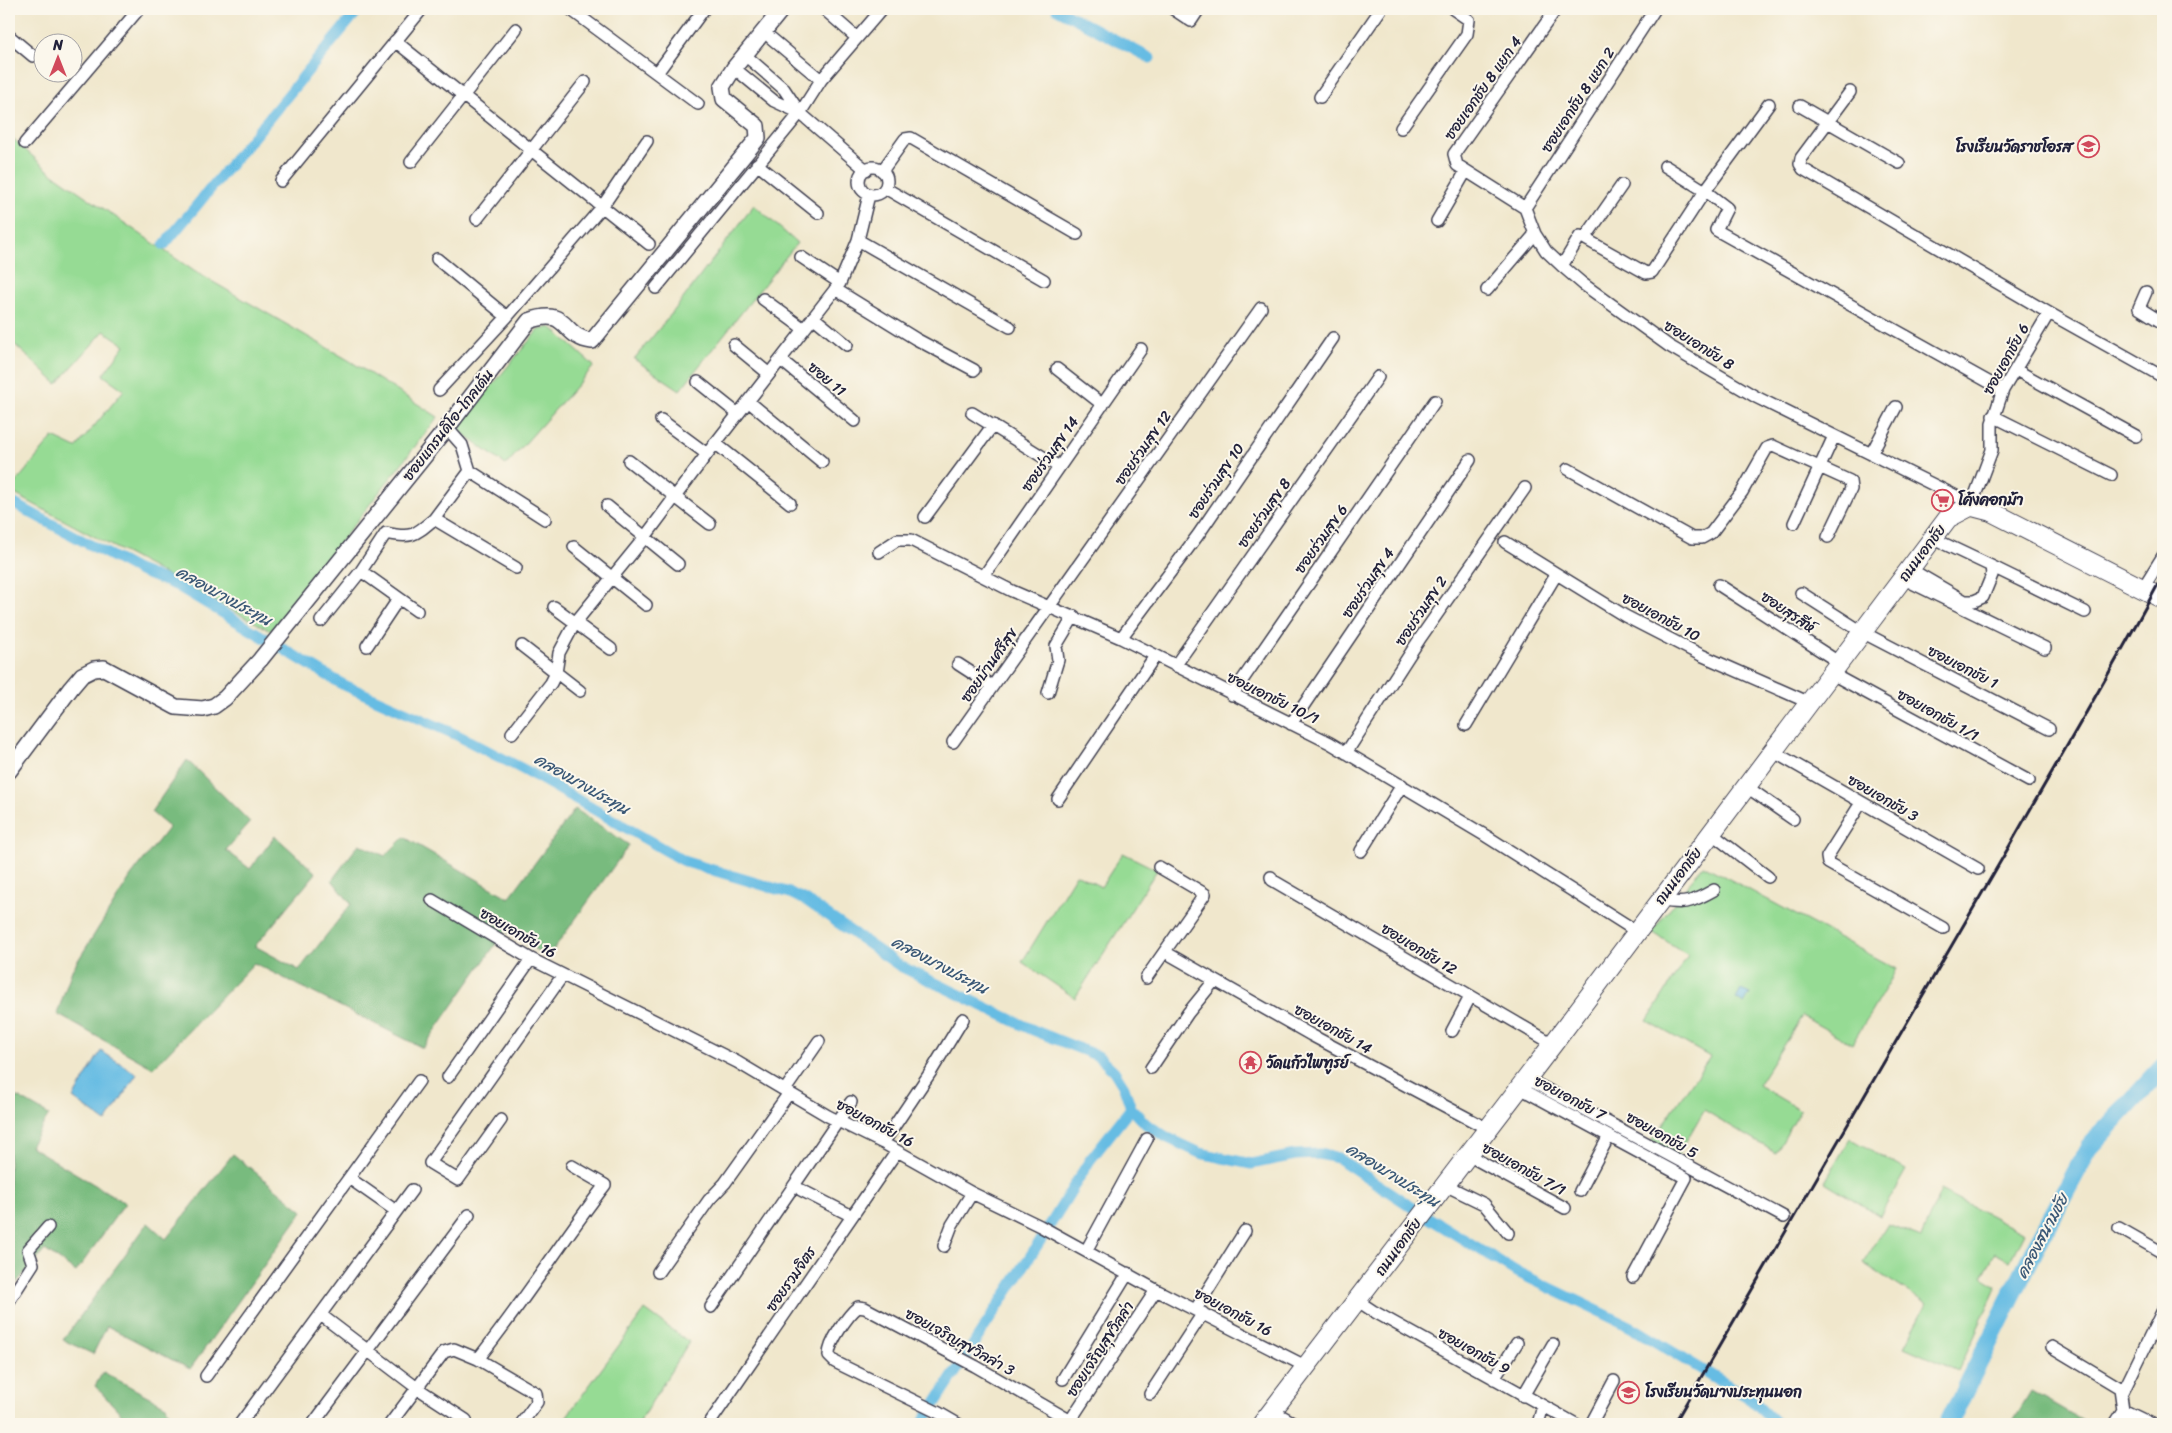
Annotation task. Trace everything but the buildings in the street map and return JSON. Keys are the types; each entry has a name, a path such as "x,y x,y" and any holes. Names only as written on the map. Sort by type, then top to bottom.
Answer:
{"main road":[{"name":"ถนนเอกชัย","path":"1268,1418 1553,1044 1659,900 1774,752 1932,538 1948,518 1970,506"},
{"path":"1970,506 1990,511 2163,599"}],"street":[{"path":"25,143 139,9"},
{"path":"281,181 422,9"},
{"path":"570,9 698,104"},
{"path":"656,73 704,9"},
{"name":"ซอยแกรนดิโอ-โกลเด้น","path":"9,771 71,688 82,676 94,669 104,668 118,674 176,707 203,710 214,706 225,698 260,660 447,428 529,321 545,315 556,318 584,340 592,340 758,138 757,126 722,96 722,87 734,68 782,9"},
{"path":"824,9 857,38"},
{"path":"656,288 800,113 821,80 882,9"},
{"path":"1173,9 1191,20 1199,9"},
{"path":"1320,96 1381,9"},
{"path":"1402,128 1467,34 1469,20 1453,9"},
{"name":"ซอยเอกชัย 8 แยก 4","path":"1466,171 1457,165 1454,160 1454,154 1556,9"},
{"name":"ซอยเอกชัย 8 แยก 2","path":"1525,208 1655,9"},
{"path":"411,162 516,29"},
{"path":"9,36 32,55"},
{"path":"771,38 821,80"},
{"path":"395,41 650,244"},
{"path":"745,55 784,89 800,113 866,170"},
{"path":"734,68 774,101 800,113"},
{"path":"477,219 585,82"},
{"path":"1850,92 1829,123 1801,158 1800,164 1804,168 2049,313 2163,377"},
{"path":"1562,266 1578,237 1585,238 1646,273 1652,272 1705,191 1770,104"},
{"path":"1800,106 1899,163"},
{"path":"882,171 906,139 911,138 1077,234"},
{"path":"439,390 507,317 602,207 647,141"},
{"path":"758,164 818,213"},
{"path":"1665,166 1726,206 1726,210 1716,227 1718,231 2003,390"},
{"path":"872,168 882,171 886,177 885,188 880,194 869,195 863,191 859,183 861,174 866,170 872,168"},
{"path":"1437,221 1466,171 1525,208"},
{"path":"1585,238 1622,185"},
{"path":"885,188 1044,280"},
{"path":"512,733 551,683 556,673 559,654 575,623 645,538 706,454 837,286 858,240 869,195"},
{"name":"ซอยเอกชัย 8","path":"1525,208 1535,234 1546,250 1562,266 1583,284 1669,346 1756,397 1960,498 1970,506"},
{"path":"1487,290 1535,234"},
{"path":"858,240 1010,327"},
{"path":"801,257 837,286 916,339 974,370"},
{"path":"437,259 507,317"},
{"path":"2146,292 2138,308 2163,324"},
{"path":"763,299 804,329"},
{"name":"ซอยร่วมสุข 12","path":"1049,605 1261,308"},
{"name":"ซอยเอกชัย 6","path":"1970,506 1992,450 1993,416 2003,390 2049,313"},
{"path":"813,318 847,345"},
{"name":"ซอยร่วมสุข 10","path":"1122,638 1198,535 1333,338"},
{"path":"734,345 768,373"},
{"name":"ซอยร่วมสุข 14","path":"984,576 1141,349"},
{"name":"ซอย 11","path":"781,360 855,421"},
{"path":"1056,369 1103,405"},
{"path":"2016,370 2136,436"},
{"name":"ซอยร่วมสุข 8","path":"1175,666 1378,377"},
{"path":"698,382 738,414"},
{"name":"ซอยร่วมสุข 6","path":"1232,695 1435,400"},
{"path":"748,401 822,462"},
{"path":"1871,454 1896,407"},
{"path":"972,413 1058,467"},
{"path":"1993,416 2111,475"},
{"path":"661,420 706,454"},
{"path":"925,517 993,425"},
{"path":"447,428 462,445 470,471 545,519"},
{"path":"1794,523 1834,436"},
{"path":"715,443 790,503"},
{"path":"1568,469 1692,538 1702,538 1711,533 1742,492 1759,460 1769,446 1847,478 1851,488 1828,538"},
{"name":"ซอยร่วมสุข 4","path":"1291,724 1470,460"},
{"path":"629,461 710,524"},
{"path":"322,621 361,571 386,533 405,538 415,535 434,519 470,471"},
{"name":"ซอยร่วมสุข 2","path":"1346,753 1421,637 1525,488"},
{"path":"607,506 678,564"},
{"path":"434,519 516,568"},
{"path":"1932,538 2085,612"},
{"name":"ซอยเอกชัย 10/1","path":"879,552 897,540 911,540 984,576 1122,638 1346,753 1561,882 1636,931"},
{"name":"ซอยเอกชัย 10","path":"1505,542 1625,616 1700,655 1810,703"},
{"path":"574,546 646,605"},
{"path":"2143,588 2163,556"},
{"path":"1906,574 1965,601 1974,601 1983,597 1992,576 1991,566"},
{"path":"361,571 417,611"},
{"path":"1906,574 2045,648"},
{"path":"1466,725 1556,575"},
{"name":"ซอยสุรสีห์","path":"1720,585 1836,668"},
{"name":"ซอยเอกชัย 1","path":"1801,593 1862,632 2049,729"},
{"path":"367,646 399,598"},
{"name":"ซอยบ้านศรีสุข","path":"953,742 1049,605"},
{"path":"554,607 611,649"},
{"path":"1048,693 1058,660 1056,646 1074,616"},
{"path":"522,646 580,691"},
{"path":"1058,799 1155,656"},
{"path":"958,664 992,686"},
{"name":"ซอยเอกชัย 1/1","path":"1836,668 2029,782"},
{"name":"ซอยเอกชัย 3","path":"1774,752 1861,804 1978,869"},
{"path":"1361,851 1402,786"},
{"path":"1747,787 1794,819"},
{"path":"1861,804 1828,857 1828,863 1943,928"},
{"path":"1711,833 1768,878"},
{"path":"1146,978 1205,894 1159,867"},
{"name":"ซอยเอกชัย 12","path":"1271,877 1272,880 1553,1044"},
{"path":"1659,900 1681,904 1695,901 1714,890"},
{"name":"ซอยเอกชัย 16","path":"432,900 531,958 737,1062 972,1193 1040,1226 1156,1290 1308,1367"},
{"name":"ซอยเอกชัย 14","path":"1165,952 1214,981 1488,1129"},
{"path":"448,1077 531,958"},
{"path":"501,1120 458,1180 430,1163 564,975"},
{"path":"1151,1068 1188,1013 1214,981"},
{"path":"1452,1031 1470,997"},
{"path":"883,1143 932,1070 962,1019"},
{"path":"658,1272 709,1200 725,1183 819,1041"},
{"path":"206,1376 419,1081"},
{"name":"ซอยเอกชัย 7","path":"1523,1083 1609,1136 1686,1178 1633,1277"},
{"name":"ซอยเอกชัย 5","path":"1523,1083 1784,1217"},
{"path":"711,1307 851,1102"},
{"path":"1580,1191 1609,1136"},
{"path":"1086,1251 1147,1139"},
{"name":"ซอยรวมจิตร","path":"708,1424 897,1151"},
{"name":"ซอยเอกชัย 7/1","path":"1468,1155 1565,1208"},
{"path":"478,1358 528,1293 557,1248 605,1185 572,1166"},
{"path":"349,1178 396,1211"},
{"path":"240,1424 412,1190"},
{"path":"801,1190 852,1216"},
{"path":"1440,1192 1484,1204 1508,1233"},
{"path":"944,1246 952,1225 972,1193"},
{"path":"313,1424 469,1215"},
{"path":"9,1301 33,1264 28,1250 48,1227"},
{"path":"2118,1228 2163,1252"},
{"path":"1150,1394 1245,1231"},
{"path":"1063,1379 1128,1273"},
{"name":"ซอยเจริญสุขวิลล่า","path":"1070,1423 1156,1290"},
{"name":"ซอยเอกชัย 9","path":"1358,1301 1523,1396 1576,1424"},
{"name":"ซอยเจริญสุขวิลล่า 3","path":"958,1424 939,1412 835,1362 829,1356 829,1348 852,1311 858,1307 865,1308 975,1366 1070,1423"},
{"path":"2122,1394 2163,1310"},
{"path":"321,1315 417,1388 466,1420"},
{"path":"1494,1379 1517,1343"},
{"path":"1523,1396 1553,1344"},
{"path":"2052,1348 2120,1388 2123,1410 2114,1424"},
{"path":"390,1424 444,1352 454,1349 478,1358 536,1393 537,1402 521,1424"},
{"path":"1591,1424 1614,1381"},
{"path":"1538,1424 1542,1406"},
{"path":"2123,1410 2152,1424"},
{"path":"1268,1418 1296,1424"}],"green space":[{"path":"9,135 49,171 194,271 350,361 438,417 271,631 9,491 53,437 76,448 124,390 103,375 125,345 104,331 57,384 11,341 9,343"},
{"path":"754,205 797,243 680,390 634,359 673,312"},
{"path":"551,327 594,366 506,465 456,429 538,330"},
{"path":"187,760 250,822 226,850 250,869 275,836 316,873 255,946 299,970 351,904 332,880 359,844 385,856 404,837 509,898 575,809 629,845 548,957 505,931 423,1048 254,963 153,1068 57,1014 72,970 131,876 169,827 151,812"},
{"path":"1123,853 1157,870 1075,998 1022,962 1076,874 1101,887"},
{"path":"1703,865 1897,969 1852,1044 1802,1016 1758,1085 1800,1110 1776,1153 1704,1110 1677,1157 1651,1141 1710,1057 1647,1021 1688,955 1652,932"},
{"path":"9,1092 49,1115 30,1146 125,1203 76,1272 45,1250 9,1291"},
{"path":"1850,1138 1906,1170 1880,1216 1825,1182"},
{"path":"233,1154 303,1211 190,1369 107,1326 93,1354 63,1340 148,1223 166,1239"},
{"path":"1941,1190 2024,1233 2010,1261 1995,1253 1982,1277 1997,1286 1958,1371 1904,1347 1927,1304 1863,1263 1888,1224 1921,1237"},
{"path":"645,1310 689,1342 638,1424 561,1424"},
{"path":"103,1372 166,1406 173,1424 131,1424 95,1386"},
{"path":"2031,1391 2089,1424 2011,1424"}],"water":[{"path":"1741,990 1750,994 1744,1004 1736,999"},
{"path":"101,1051 137,1074 106,1122 73,1098"}],"waterway":[{"path":"164,245 359,9"},
{"path":"1057,9 1150,58"},
{"name":"คลองบางประทุน","path":"9,501 137,570 176,585 342,684 459,736 536,776 686,862 790,893 807,901 900,966 1033,1030 1098,1056 1114,1071 1124,1087 1131,1108 1146,1124 1168,1138 1200,1153 1251,1164 1295,1155 1319,1154 1338,1158 1421,1213 1515,1271 1631,1327 1751,1399 1777,1424"},
{"name":"คลองสนามชัย","path":"1948,1424 2040,1239 2089,1148 2163,1067"},
{"path":"922,1424 1090,1160 1131,1108"}],"railway":[{"path":"1674,1424 2107,677 2163,575"}],"place":[{"name":"โรงเรียนวัดราชโอรส","path":"2088,147"},
{"name":"โค้งคอกม้า","path":"1942,500"},
{"name":"วัดแก้วไพฑูรย์","path":"1250,1063"},
{"name":"โรงเรียนวัดบางประทุนนอก","path":"1629,1392"}]}
